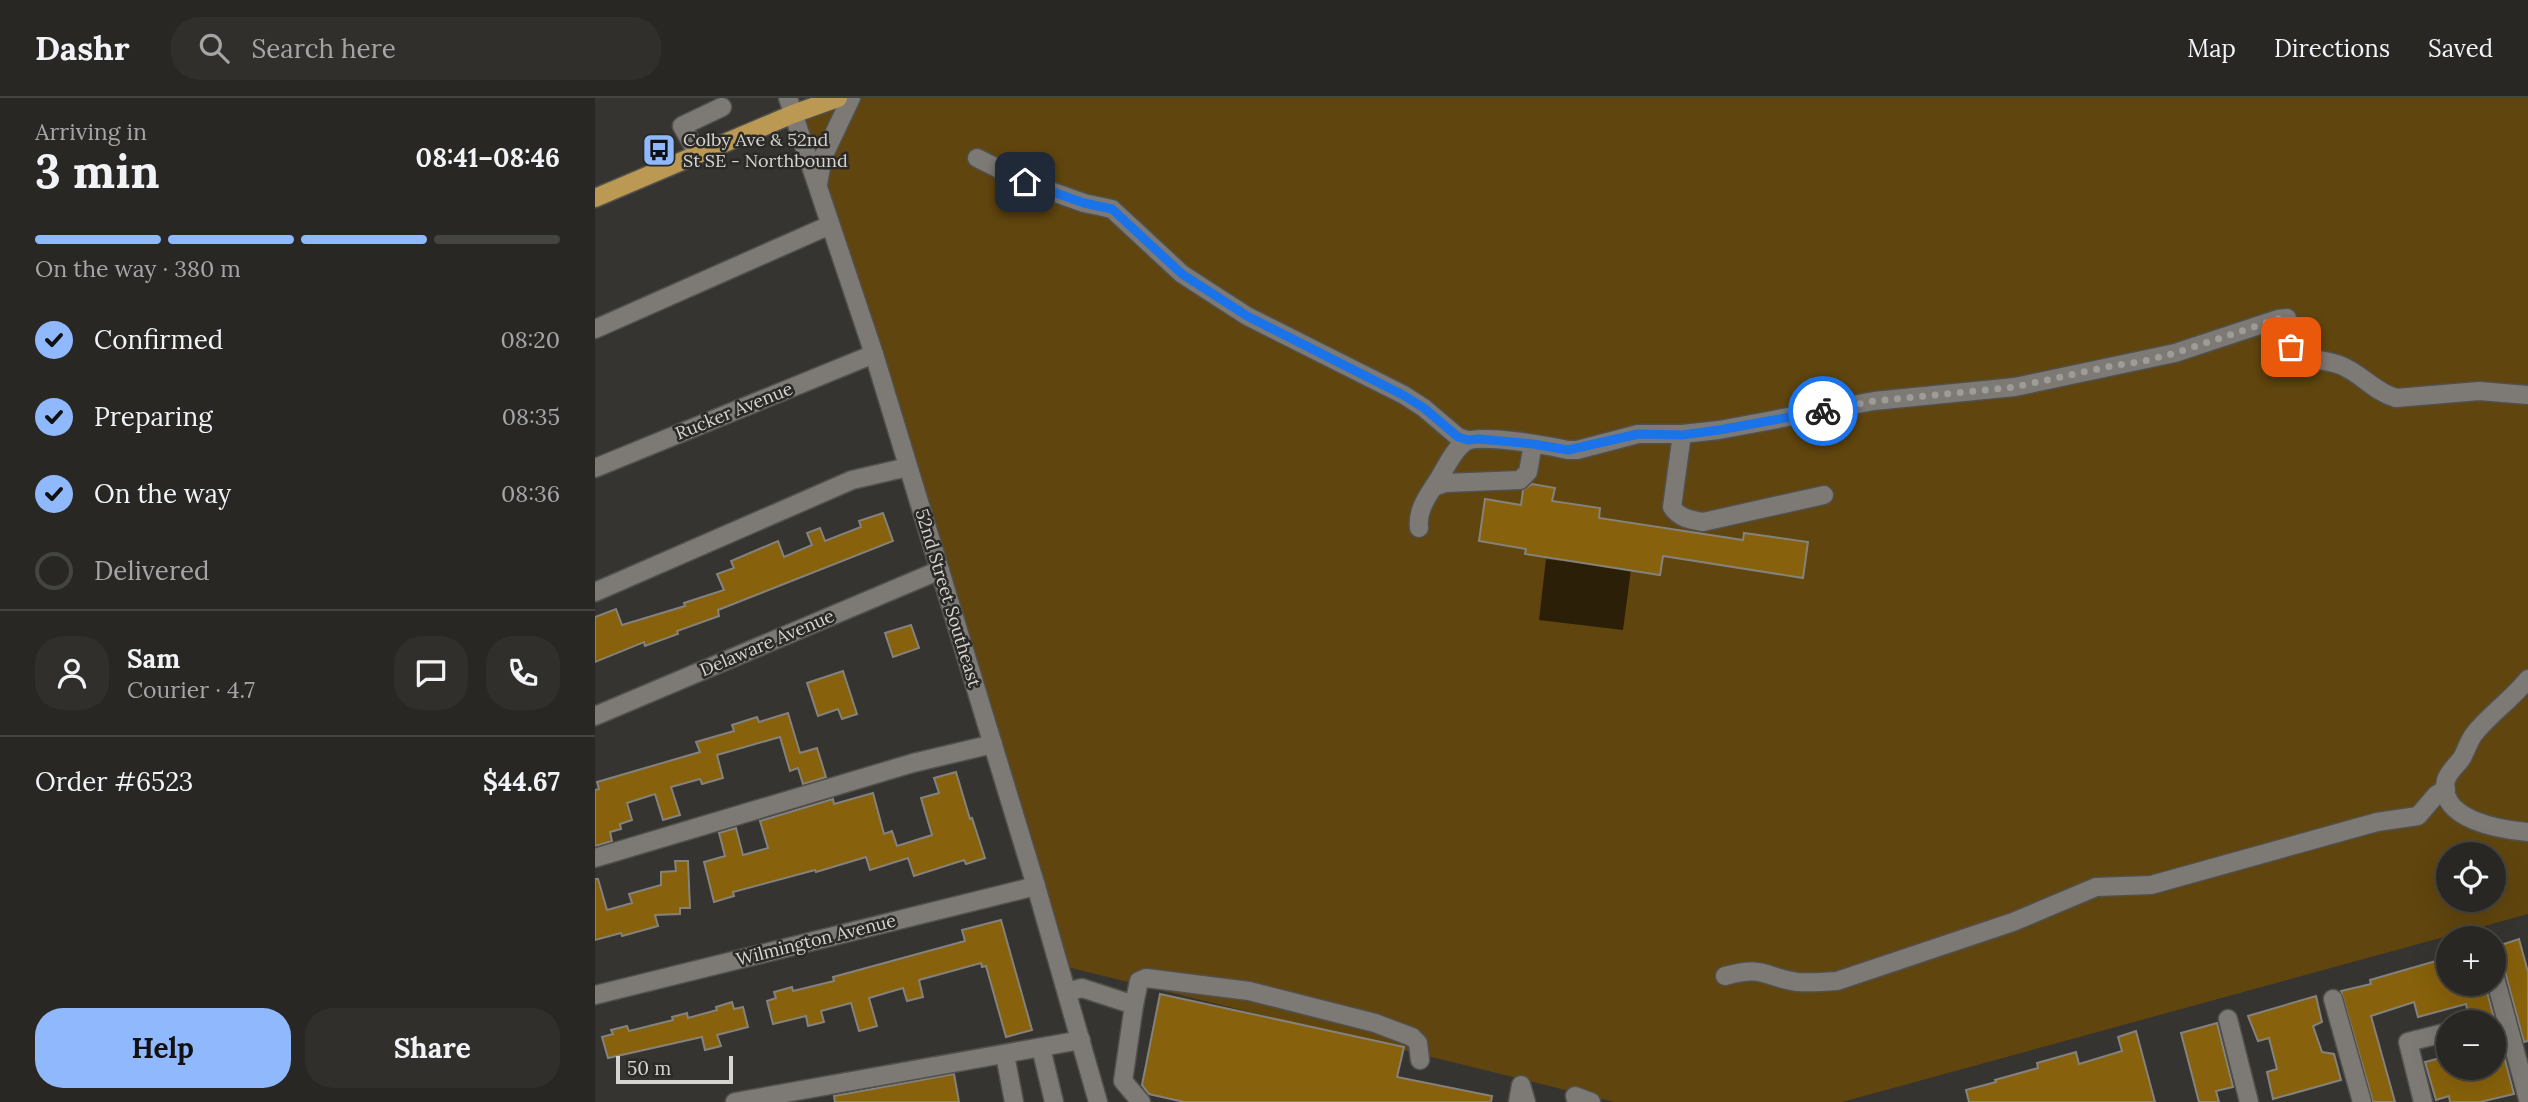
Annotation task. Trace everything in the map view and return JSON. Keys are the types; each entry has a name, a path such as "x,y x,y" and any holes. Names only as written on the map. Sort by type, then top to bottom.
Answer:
{"main road":[{"path":"595,198 698,154 790,106 838,98"}],"street":[{"path":"817,187 823,157 851,98"},
{"name":"52nd Street Southeast","path":"790,106 873,354 940,570 1098,1102"},
{"path":"698,154 682,125 722,107"},
{"path":"977,158 1025,182 1084,203 1112,209 1182,274 1247,316 1403,395 1424,408 1458,437 1468,440 1533,444 1568,450 1638,434 1682,435 1874,401 2015,387 2175,353 2287,318 2287,340 2297,353 2341,365 2385,394 2396,398 2479,391 2528,395"},
{"path":"595,329 830,225"},
{"name":"Rucker Avenue","path":"595,468 873,354"},
{"path":"1682,435 1672,507 1676,513 1690,520 1703,522 1824,495"},
{"path":"1419,528 1418,519 1422,504 1458,448 1468,440"},
{"path":"1434,487 1445,483 1520,480 1528,472 1533,444"},
{"path":"595,592 852,480 908,467"},
{"name":"Delaware Avenue","path":"595,716 940,570"},
{"path":"2528,679 2518,693 2473,736 2448,775 2446,789 2454,807 2466,817 2499,829 2528,832"},
{"path":"595,859 913,763 993,744"},
{"path":"1725,976 1754,970 1794,981 1837,981 2013,922 2096,887 2151,885 2377,822 2418,816 2436,795 2446,789"},
{"name":"Wilmington Avenue","path":"595,995 1036,886"},
{"path":"1141,1102 1123,1081 1139,981 1146,978 1249,991 1375,1023 1412,1037 1418,1043 1420,1060"},
{"path":"1067,992 1082,988 1134,1005"},
{"path":"2500,996 2528,1099"},
{"path":"2333,999 2362,1102"},
{"path":"2228,1018 2249,1102"},
{"path":"2423,1102 2408,1042 2436,1035"},
{"path":"736,1102 823,1095 1081,1040"},
{"path":"1041,1048 1054,1102"},
{"path":"1005,1055 1014,1102"},
{"path":"1518,1102 1521,1085 1526,1102"},
{"path":"1577,1102 1575,1096 1591,1102"}],"shaded area":[{"path":"838,98 2528,98 2528,914 2484,926 2436,926 2436,939 1842,1102 1614,1102 1059,965 793,114"},
{"path":"1546,559 1631,569 1623,630 1539,620"}],"building":[{"path":"1532,484 1555,488 1552,501 1600,508 1599,518 1743,540 1744,533 1808,542 1803,578 1663,556 1660,575 1525,554 1526,549 1479,541 1485,499 1521,505 1523,490"},
{"path":"883,513 893,541 718,610 719,616 677,631 678,634 645,646 644,642 595,662 595,617 616,609 622,625 685,606 684,603 724,590 717,574 734,568 731,561 778,541 784,557 812,545 807,533 820,528 825,541 861,527 859,521"},
{"path":"911,625 919,648 893,657 885,633"},
{"path":"843,671 857,714 842,719 838,709 818,716 807,683"},
{"path":"788,713 800,753 817,748 826,777 803,784 798,768 790,771 780,737 717,755 723,778 702,784 700,779 671,787 680,815 663,820 655,794 627,803 632,820 620,824 621,829 610,832 612,841 595,846 595,790 599,789 597,782 700,752 696,742 734,731 732,725 757,717 759,722"},
{"path":"956,772 985,858 966,864 964,860 914,876 908,858 870,870 866,857 733,892 734,896 714,902 704,862 725,856 719,833 736,828 743,855 768,848 760,821 833,799 834,804 873,793 884,834 892,831 897,846 932,835 921,798 939,793 934,778"},
{"path":"675,861 688,861 690,908 680,908 680,914 655,915 658,926 595,940 595,879 598,879 607,910 632,903 629,894 661,885 661,872 676,871"},
{"path":"1001,920 1032,1030 1006,1037 986,966 982,967 981,963 919,980 923,997 907,1001 903,988 869,998 877,1026 859,1031 851,1003 821,1011 824,1022 808,1026 806,1016 773,1024 767,1001 776,998 774,992 792,987 793,991 834,981 833,977 965,941 962,930"},
{"path":"2519,939 2528,972 2528,1041 2524,1042 2506,976 2506,943"},
{"path":"2436,961 2436,996 2488,996 2492,1010 2467,1010 2466,1004 2418,1017 2414,1002 2371,1016 2395,1102 2373,1102 2341,991 2371,984 2370,980"},
{"path":"1160,994 1404,1047 1397,1077 1492,1096 1491,1102 1184,1102 1149,1094 1142,1085"},
{"path":"2316,996 2322,1022 2313,1026 2322,1052 2334,1054 2341,1080 2273,1099 2267,1072 2277,1069 2269,1038 2258,1041 2248,1016"},
{"path":"732,1002 734,1009 743,1007 748,1027 717,1035 721,1046 705,1050 702,1037 608,1058 602,1037 613,1034 611,1030 627,1026 629,1031 673,1020 672,1017 687,1013 688,1018 717,1010 716,1007"},
{"path":"2217,1023 2233,1087 2216,1091 2219,1102 2199,1102 2181,1033"},
{"path":"2136,1031 2155,1102 1969,1102 1966,1090 2038,1068 2037,1063 2076,1052 2079,1064 2122,1051 2118,1037"},
{"path":"2436,1059 2436,1080 2506,1080 2506,1064 2514,1094 2480,1102 2450,1102 2449,1096 2436,1100 2425,1062"},
{"path":"954,1074 959,1102 835,1102 834,1096"}],"way so far":[{"path":"1823,411 1874,401 2015,387 2140,362 2278,319 2287,318 2287,340 2291,347"}],"place":[{"name":"Colby Ave & 52nd St SE - Northbound","path":"659,150"}],"route":[{"path":"1025,182 1084,203 1112,209 1182,274 1247,316 1403,395 1424,408 1458,437 1468,440 1577,450 1619,437 1638,434 1682,435 1823,411"}]}
